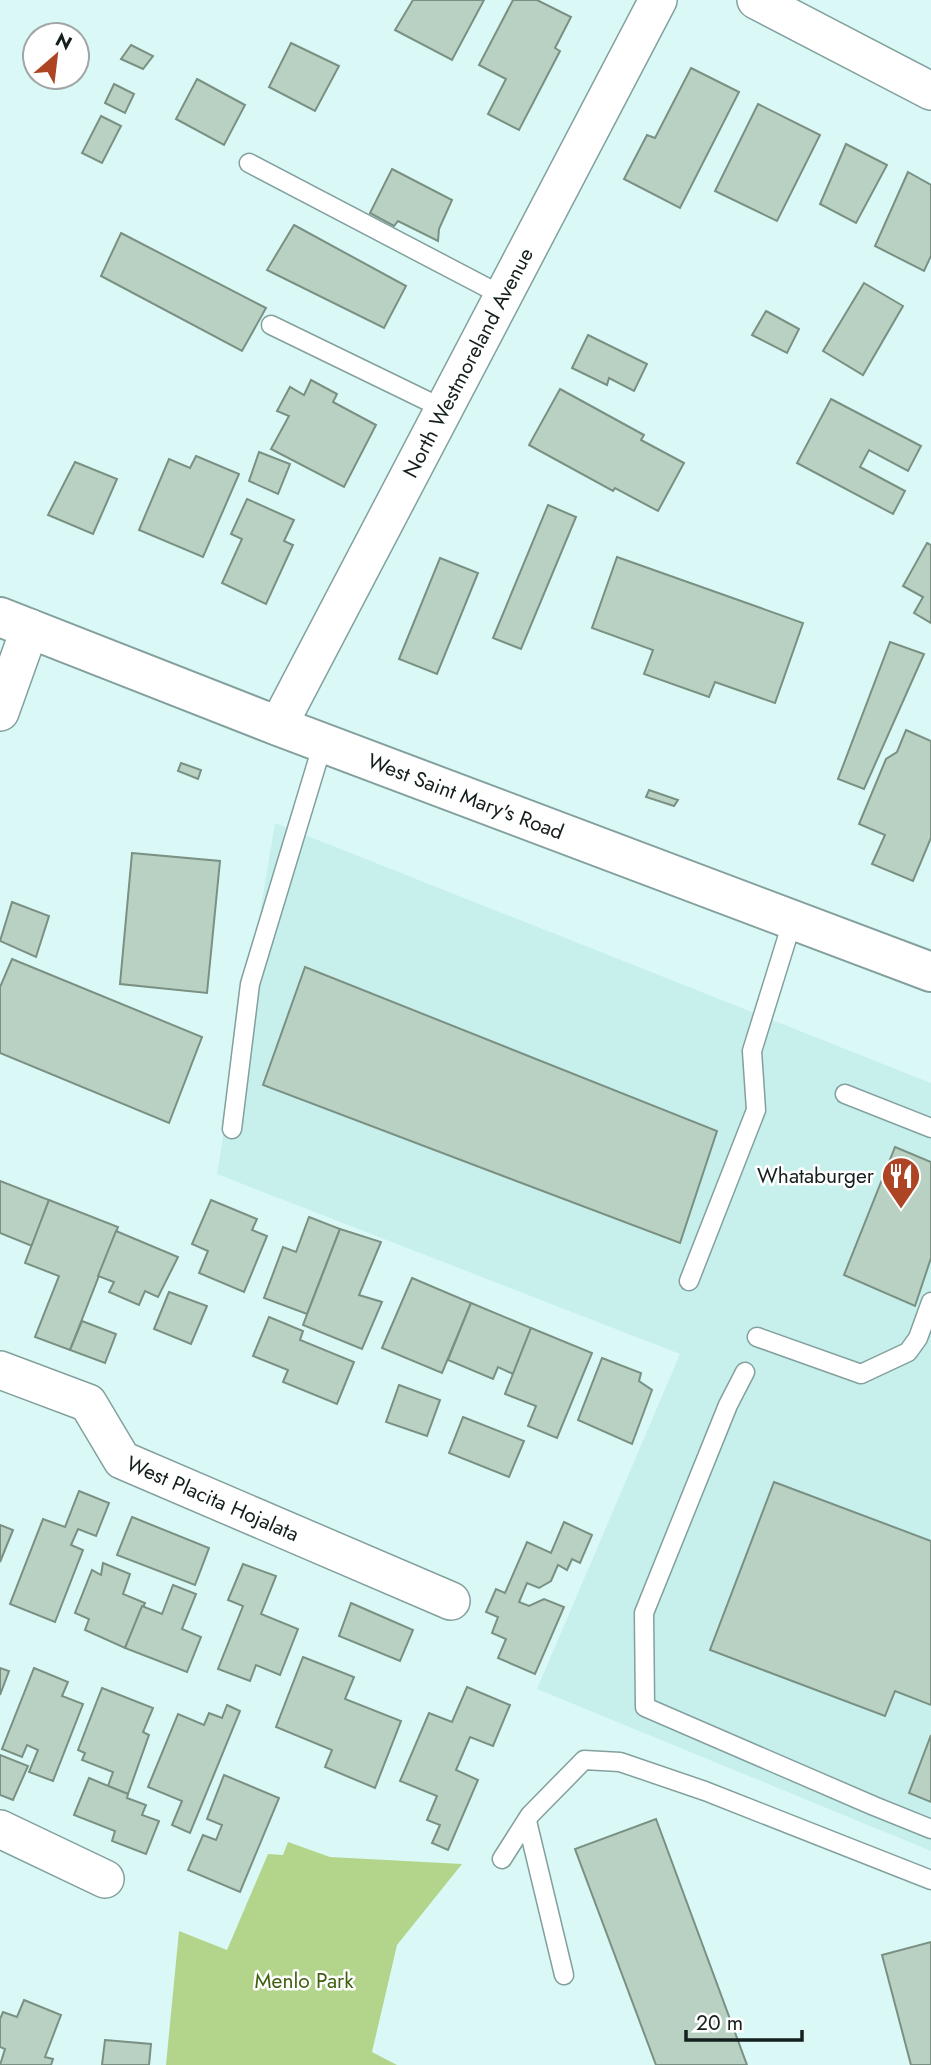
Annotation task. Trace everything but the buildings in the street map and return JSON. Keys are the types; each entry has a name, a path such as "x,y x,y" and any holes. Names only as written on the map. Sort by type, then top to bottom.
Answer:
{"main road":[{"name":"West Saint Mary's Road","path":"15,623 278,726 930,970"}],"street":[{"name":"North Westmoreland Avenue","path":"278,726 658,0"},
{"path":"756,0 931,91"},
{"path":"0,712 15,623"},
{"name":"West Placita Hojalata","path":"0,1370 88,1403 122,1460 451,1601"},
{"path":"0,1829 105,1879"}],"lane":[{"path":"249,163 503,296"},
{"path":"271,325 444,409"},
{"path":"232,1129 250,984 323,743"},
{"path":"689,1281 756,1110 752,1051 793,919"},
{"path":"845,1094 931,1128"},
{"path":"757,1337 861,1374 908,1352 918,1338 931,1303"},
{"path":"745,1372 728,1405 644,1612 645,1707 874,1807 931,1829"},
{"path":"502,1859 530,1815 584,1760 620,1762 705,1791 931,1880"},
{"path":"527,1821 564,1975"}],"shaded area":[{"path":"275,823 931,1083 931,1851 537,1689 680,1354 217,1174"}],"green space":[{"name":"Menlo Park","path":"288,1842 330,1857 462,1864 397,1945 372,2052 397,2065 166,2065 179,1931 227,1950 268,1854 283,1855"}],"place":[{"name":"Whataburger","path":"901,1210"}]}
